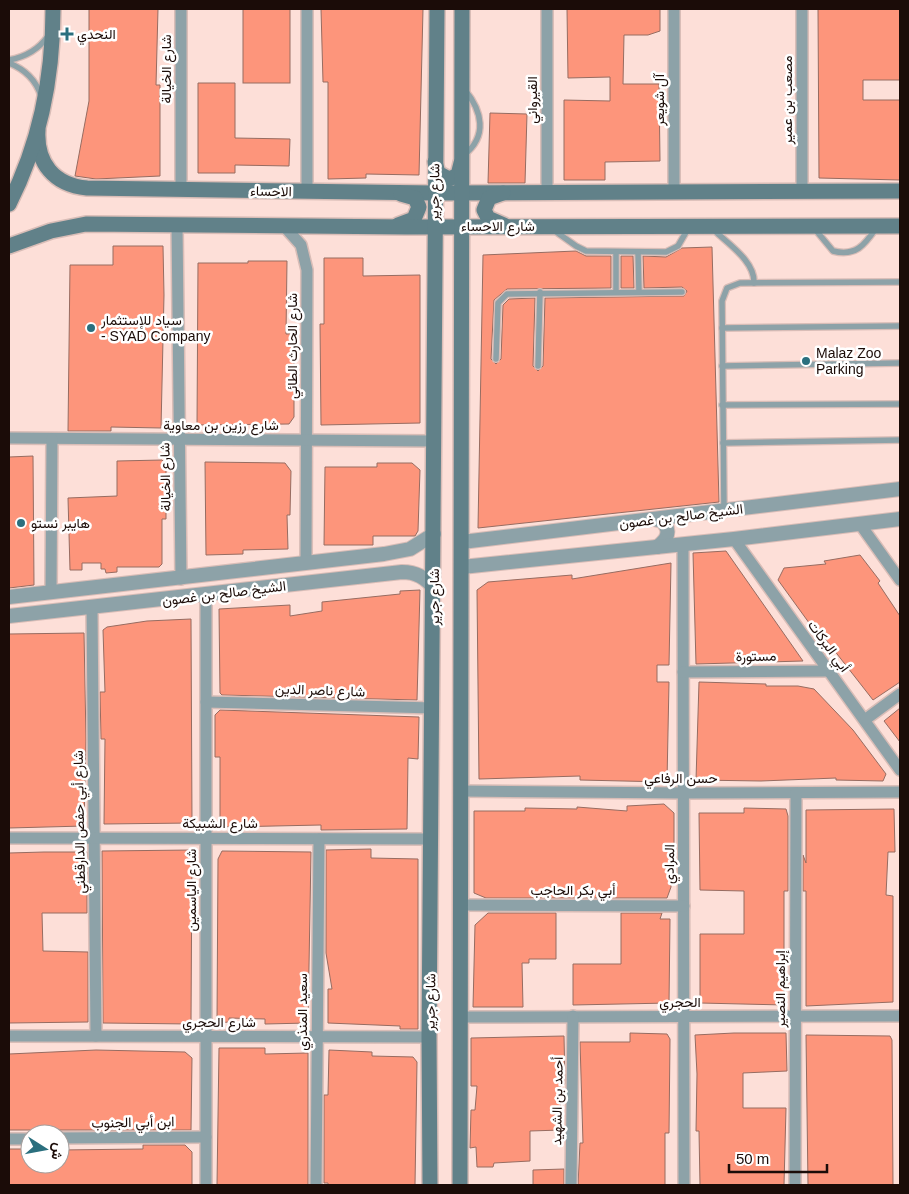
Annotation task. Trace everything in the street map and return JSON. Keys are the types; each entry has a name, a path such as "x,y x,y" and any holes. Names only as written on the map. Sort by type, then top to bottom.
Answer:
{"main road":[{"path":"9,204 21,179 38,130 44,105 49,80 53,9"},
{"name":"شارع جرير","path":"430,1185 429,1037 434,589 434,193 437,9"},
{"name":"شارع جرير","path":"460,1185 462,9"},
{"name":"الاحساء","path":"38,130 39,155 53,176 74,187 434,193"},
{"path":"435,158 438,173 449,179 458,175 462,158"},
{"path":"434,193 900,191"},
{"path":"392,227 414,219 419,207 415,198 394,192"},
{"path":"504,192 490,198 484,210 488,218 505,226"},
{"name":"شارع الاحساء","path":"9,246 51,231 86,224 392,227 900,226"},
{"path":"434,258 437,241 446,236 457,241 463,258"}],"street":[{"name":"شارع الخيالة","path":"181,9 181,189"},
{"path":"307,9 307,191"},
{"name":"القيرواني","path":"547,9 547,192"},
{"name":"آل شويعر","path":"674,9 674,192"},
{"name":"مصعب بن عمير","path":"802,9 802,192"},
{"name":"شارع الخيالة","path":"177,225 181,579"},
{"name":"شارع الحارث الطائي","path":"284,226 301,245 307,270 306,563"},
{"name":"شارع رزين بن معاوية","path":"9,438 433,442"},
{"path":"51,593 52,438"},
{"name":"الشيخ صالح بن غصون","path":"462,542 900,489"},
{"path":"680,516 674,522 674,534 686,544"},
{"path":"654,519 665,523 668,530 666,539 657,547"},
{"name":"الشيخ صالح بن غصون","path":"462,567 734,539 900,519"},
{"path":"860,524 900,580"},
{"name":"الشيخ صالح بن غصون","path":"9,597 181,579 370,556 419,546 434,534"},
{"name":"أبي البركات","path":"734,539 828,670 866,719 900,770"},
{"name":"المرادي","path":"684,1185 685,793 683,672 686,544"},
{"path":"395,552 388,559 387,564 397,572"},
{"path":"370,556 379,561 380,566 371,575"},
{"name":"الشيخ صالح بن غصون","path":"9,616 397,572 417,574 430,582 434,589"},
{"name":"شارع الياسمين","path":"206,595 206,1185"},
{"name":"شارع أبي حفص الدارقطني","path":"92,607 96,1036"},
{"name":"مستورة","path":"683,672 828,670"},
{"path":"866,719 900,694"},
{"name":"شارع ناصر الدين","path":"206,702 433,708"},
{"name":"حسن الرفاعي","path":"461,791 900,792"},
{"name":"إبراهيم النصير","path":"795,1185 796,793"},
{"name":"شارع الشبيكة","path":"9,838 431,839"},
{"name":"سعيد المنذري","path":"316,1185 318,839"},
{"name":"أبي بكر الحاجب","path":"461,905 684,906"},
{"name":"أحمد بن الشهيد","path":"571,1185 572,1016"},
{"name":"الحجري","path":"460,1017 900,1016"},
{"name":"شارع الحجري","path":"9,1036 429,1037"},
{"name":"ابن أبي الجنوب","path":"70,1138 206,1136"}],"lane":[{"path":"9,62 37,48 53,29"},
{"path":"9,62 26,72 35,82 44,105"},
{"path":"549,226 580,249 593,252 670,251 678,246 690,226"},
{"path":"710,226 751,267 754,283"},
{"path":"813,226 834,251 845,252 860,249 877,226"},
{"path":"616,252 616,292"},
{"path":"638,252 639,292"},
{"path":"724,510 722,301 724,292 736,283 900,282"},
{"path":"538,366 540,292"},
{"path":"496,359 498,307 500,299 512,293 682,292"},
{"path":"722,328 900,326"},
{"path":"722,366 900,363"},
{"path":"722,405 900,404"},
{"path":"722,443 900,440"}],"building":[{"path":"89,9 158,9 156,85 160,85 160,176 96,179 75,176 89,101"},
{"path":"243,9 290,9 290,83 243,83"},
{"path":"321,9 423,9 419,175 366,174 366,178 328,179 328,82 323,82"},
{"path":"567,9 660,9 660,31 648,35 624,35 623,84 659,84 660,161 605,162 605,180 564,180 564,100 610,101 610,77 568,78"},
{"path":"818,9 900,9 900,80 863,80 863,100 900,100 900,180 819,178"},
{"path":"198,83 235,83 235,138 290,139 289,166 235,165 235,173 198,173"},
{"path":"490,113 527,114 525,183 488,183"},
{"path":"113,246 163,246 164,295 161,428 111,427 111,431 68,431 70,265 113,265"},
{"path":"712,247 719,502 478,528 483,255 576,251 586,256 611,256 611,288 507,289 494,300 491,359 496,364 501,359 503,305 509,299 535,298 533,366 538,371 543,366 545,298 684,296 687,291 682,287 644,288 643,256 666,257 682,248"},
{"path":"621,256 633,256 634,288 621,288"},
{"path":"324,258 363,258 363,276 420,275 420,423 321,425 320,324 324,324"},
{"path":"248,261 287,261 286,334 294,334 294,417 289,424 197,425 198,263 248,263"},
{"name":"هايبر نستو","path":"33,456 34,585 9,588 9,457"},
{"path":"162,460 166,464 166,519 162,519 162,564 159,567 117,567 117,572 106,573 105,569 101,569 101,563 82,563 82,570 70,570 68,498 117,496 117,461"},
{"path":"205,462 285,463 291,471 290,515 287,515 288,549 243,550 243,554 206,555"},
{"path":"377,463 412,463 420,470 418,531 415,536 373,536 373,545 324,545 325,467 377,467"},
{"path":"726,551 803,661 696,664 693,553"},
{"path":"860,555 880,581 878,583 900,616 900,682 873,700 823,636 820,638 778,580 784,568 826,564 824,561"},
{"path":"671,563 669,665 657,665 657,682 669,682 667,782 580,780 580,776 479,779 477,590 488,582 572,575 572,579"},
{"path":"420,590 417,700 222,695 220,693 219,609 290,605 290,616 322,611 322,602 400,594 400,591"},
{"path":"191,619 192,823 104,824 105,739 101,739 100,692 105,692 103,630 107,627 147,621"},
{"path":"84,633 86,739 84,826 9,828 9,634"},
{"path":"699,682 766,684 766,686 798,686 814,689 853,730 886,774 883,781 836,780 836,778 761,781 696,780"},
{"path":"900,708 900,742 884,721"},
{"path":"220,710 419,717 418,759 408,758 407,829 321,830 321,825 228,827 220,822 220,757 215,757 215,715"},
{"path":"664,804 674,813 674,859 670,859 671,887 667,898 486,898 474,893 474,811 525,811 525,808 577,809 577,807 627,811 627,806"},
{"path":"744,808 786,809 788,816 788,891 784,891 784,1005 700,1003 700,934 744,934 744,891 700,890 699,813 744,813"},
{"path":"894,809 895,852 888,852 886,895 893,896 893,1002 806,1006 806,891 803,891 803,855 806,863 806,810"},
{"path":"371,849 371,858 418,859 418,1029 400,1029 400,1026 328,1023 328,989 332,989 326,953 326,850"},
{"path":"192,850 191,1024 103,1023 102,851"},
{"path":"222,851 311,852 308,1023 265,1024 265,1019 229,1018 229,1022 217,1023 218,859"},
{"path":"87,852 87,913 42,913 43,951 88,952 88,1022 9,1023 9,853"},
{"path":"488,913 556,913 556,959 529,959 529,963 522,963 523,1007 473,1007 475,925"},
{"path":"621,913 662,913 660,919 670,919 669,1003 573,1005 573,964 621,964"},
{"path":"630,1033 667,1034 670,1039 669,1133 665,1133 665,1185 578,1185 580,1143 583,1143 580,1042 630,1042"},
{"path":"786,1033 787,1071 743,1073 743,1108 786,1108 784,1185 700,1185 699,1131 696,1131 697,1074 695,1035"},
{"path":"806,1035 890,1036 892,1040 893,1185 808,1185"},
{"path":"564,1036 565,1084 560,1084 561,1130 530,1131 530,1161 494,1163 493,1167 477,1167 476,1147 470,1148 471,1110 475,1110 477,1086 471,1086 471,1038"},
{"path":"219,1048 265,1048 265,1054 308,1053 308,1185 217,1185"},
{"path":"96,1050 185,1052 192,1058 191,1130 70,1130 70,1124 20,1124 20,1130 9,1130 9,1054"},
{"path":"329,1050 372,1052 372,1056 413,1057 417,1062 415,1185 328,1185 328,1183 324,1183 324,1095 328,1095"},
{"path":"143,1145 185,1145 192,1152 192,1185 9,1185 9,1149 20,1149 20,1174 70,1174 70,1150 143,1149"},
{"path":"564,1169 564,1185 533,1185 533,1170"}],"place":[{"name":"النحدي","path":"67,34"},
{"name":"سياد للإستثمار - SYAD Company","path":"91,328"},
{"name":"Malaz Zoo Parking","path":"806,361"},
{"name":"هايبر نستو","path":"21,523"}]}
